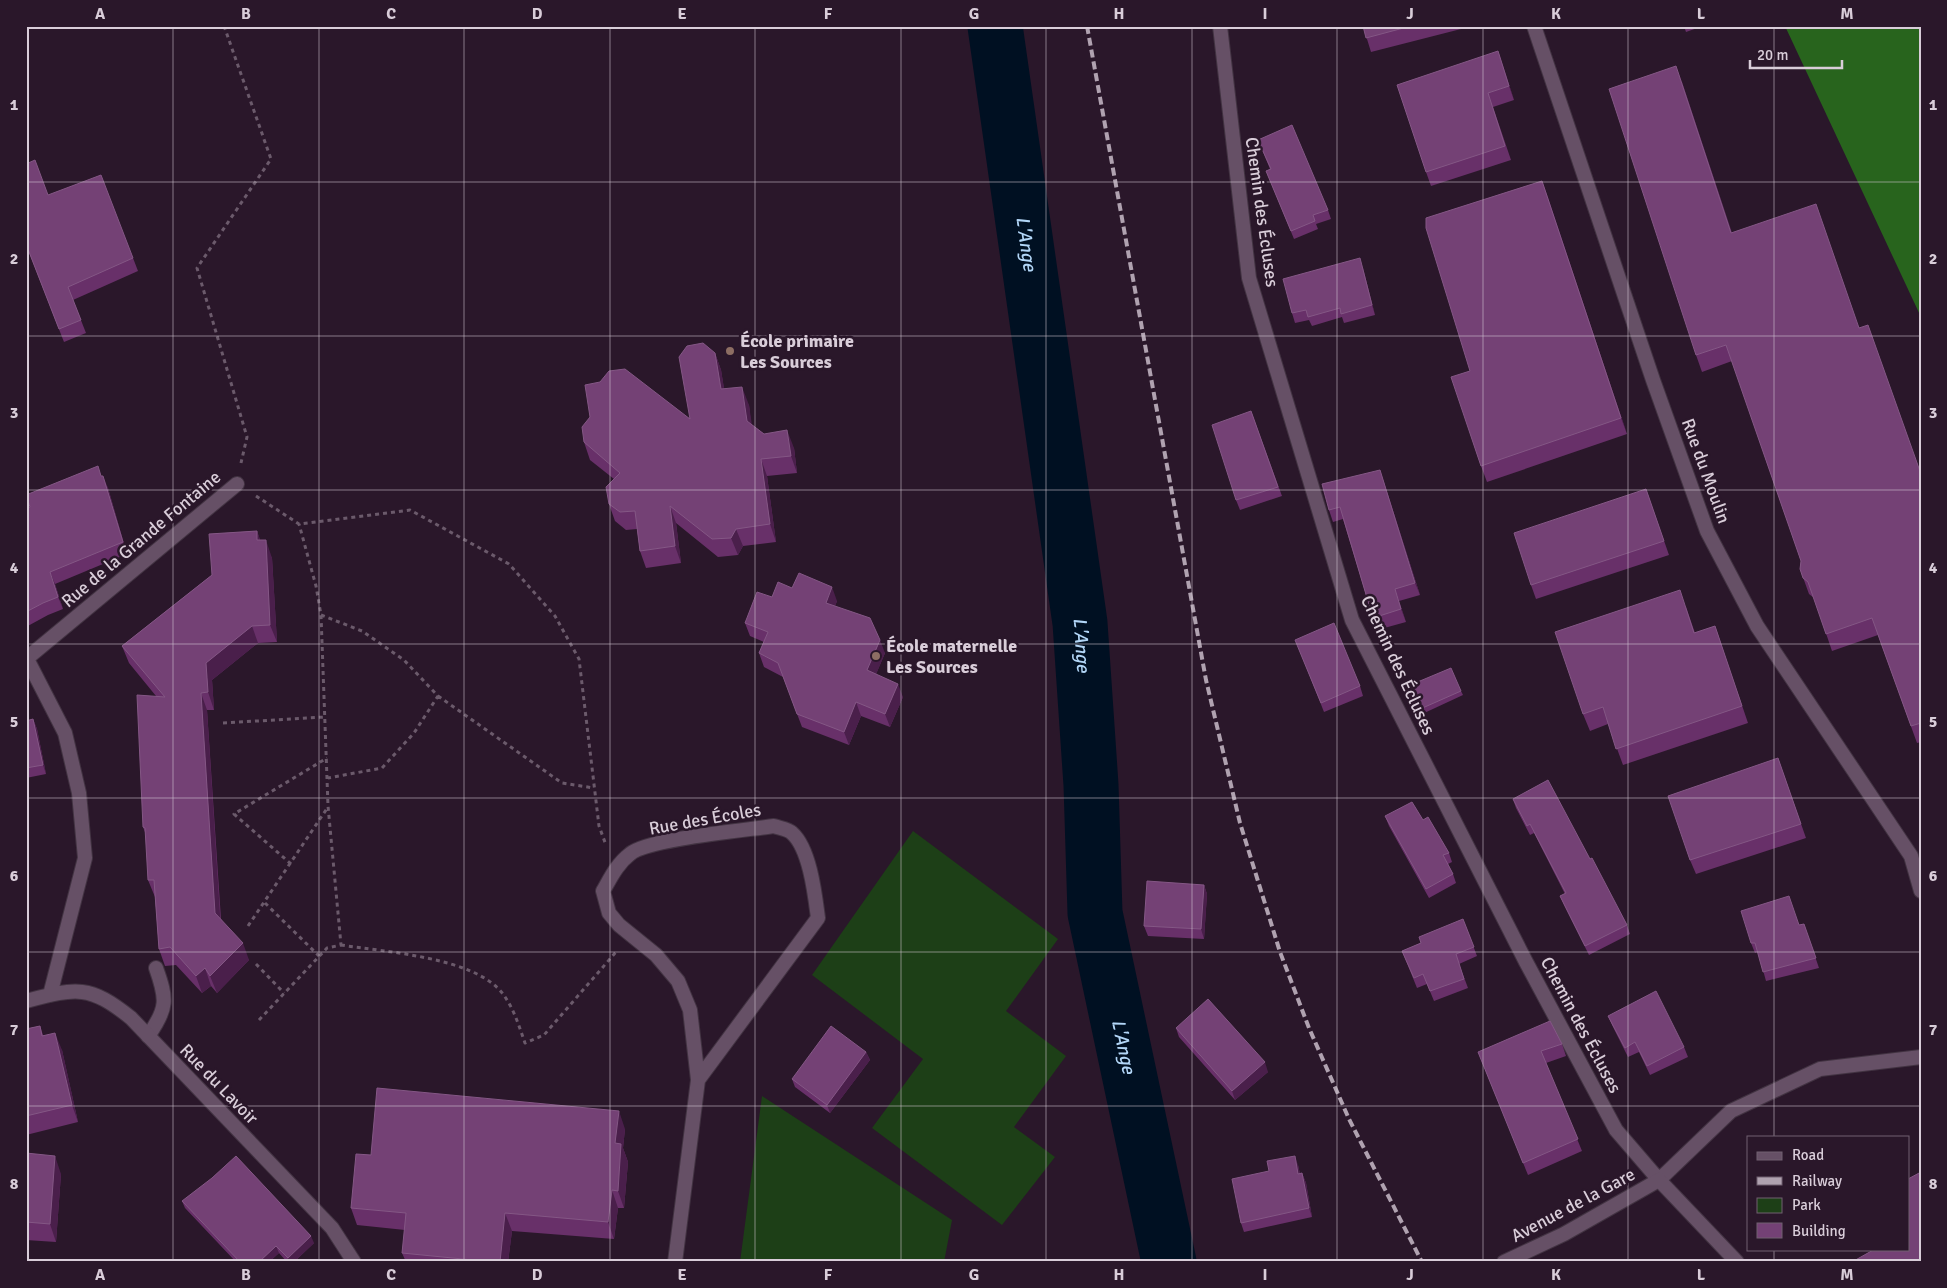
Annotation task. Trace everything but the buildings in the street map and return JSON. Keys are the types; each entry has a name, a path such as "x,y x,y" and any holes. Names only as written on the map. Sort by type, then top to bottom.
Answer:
{"street":[{"name":"Chemin des Écluses","path":"1220,26 1249,278 1352,620 1526,962 1616,1130 1658,1180 1737,1262"},
{"name":"Rue du Moulin","path":"1534,26 1653,380 1707,531 1757,626 1911,856 1921,891"},
{"name":"Rue de la Grande Fontaine","path":"27,659 237,484"},
{"path":"27,659 65,733 79,793 85,858 50,995"},
{"name":"Rue des Écoles","path":"675,1262 698,1080 690,1010 678,981 656,955 619,925 609,913 604,891 614,870 631,852 657,844 774,826 791,832 802,845 814,888 818,918 698,1080"},
{"path":"148,1036 164,1010 164,990 156,968"},
{"name":"Rue du Lavoir","path":"26,1001 71,991 94,994 112,1003 148,1036 332,1228 354,1262"},
{"name":"Avenue de la Gare","path":"1504,1262 1564,1234 1658,1180 1731,1111 1820,1069 1921,1056"}],"path":[{"name":"Rue de la Grande Fontaine","path":"224,26 271,159 198,268 247,436 237,484"},
{"path":"237,484 299,524 410,510 509,564 555,616 579,659 599,826 614,870"},
{"path":"299,524 316,586 321,615 328,806 341,945"},
{"path":"321,615 362,631 404,660 438,696 562,783 594,788"},
{"path":"328,778 382,768 414,733 438,696"},
{"path":"223,723 325,717"},
{"path":"291,864 234,814 327,758"},
{"path":"248,926 328,806"},
{"path":"265,903 319,956"},
{"path":"259,1020 327,948 341,945 441,960 482,976 502,993 513,1010 525,1043 544,1035 631,934"},
{"path":"256,964 284,993"}],"green space":[{"path":"1785,26 1921,26 1921,317"},
{"path":"913,831 1058,939 1006,1011 1066,1056 1014,1127 1055,1157 1002,1225 872,1128 923,1059 812,975"},
{"path":"762,1096 952,1220 944,1262 740,1262"}],"waterway":[{"name":"L'Ange","path":"995,26 1080,623 1091,785 1095,913 1169,1262"}],"railway":[{"path":"1087,26 1206,680 1240,823 1280,952 1309,1028 1349,1119 1422,1262"}],"place":[{"name":"École primaire Les Sources","path":"730,351"},
{"name":"École maternelle Les Sources","path":"876,656"}]}
